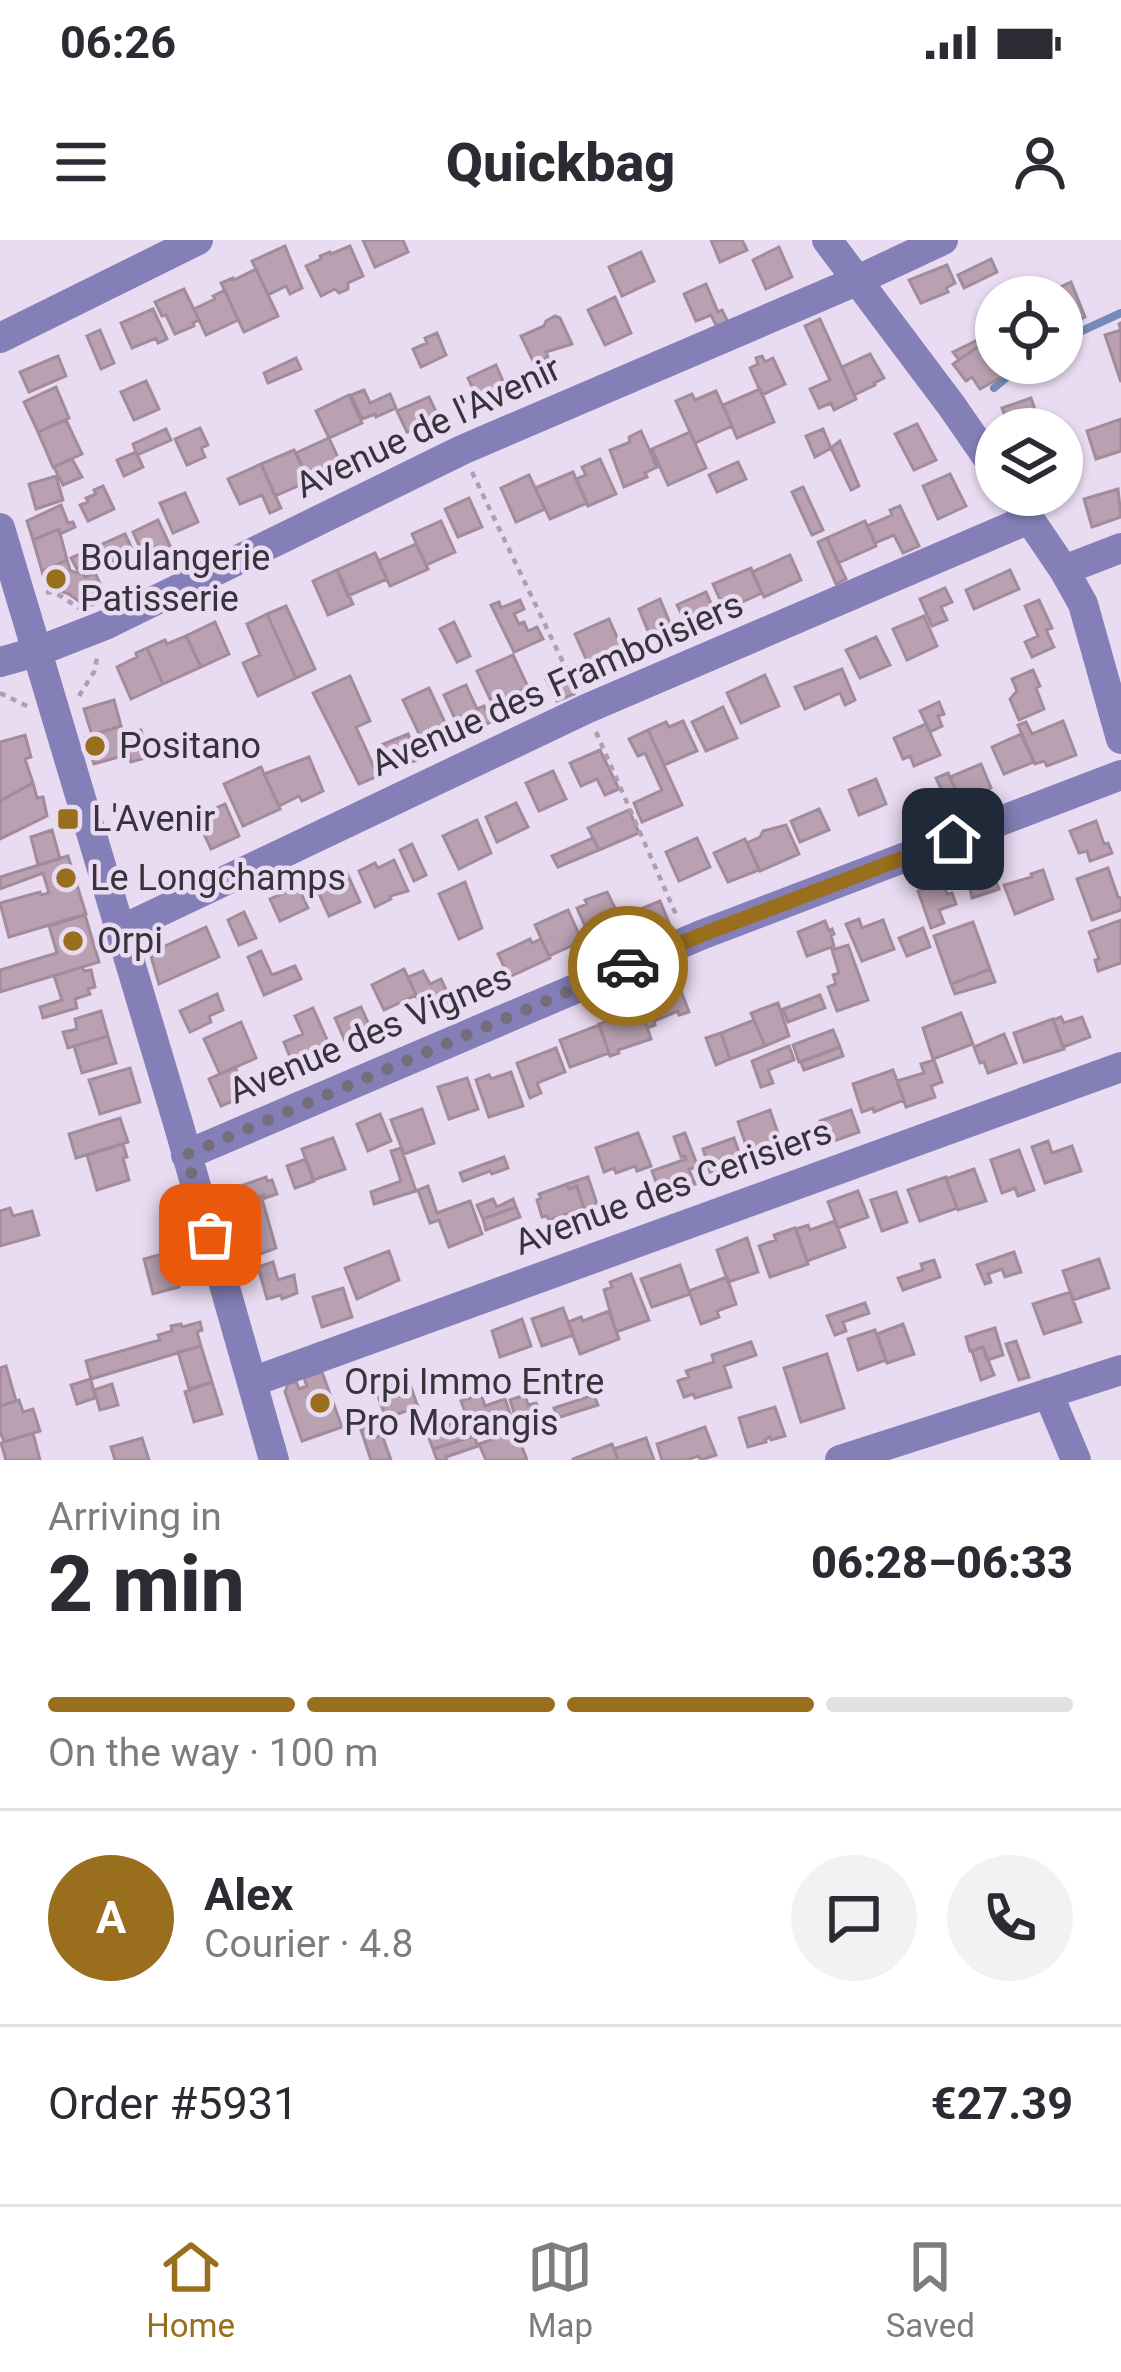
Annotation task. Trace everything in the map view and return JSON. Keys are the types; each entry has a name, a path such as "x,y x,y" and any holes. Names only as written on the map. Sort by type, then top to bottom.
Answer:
{"street":[{"path":"0,338 198,240"},
{"path":"827,240 975,441"},
{"name":"Avenue de l'Avenir","path":"0,662 105,625 462,450 943,240"},
{"name":"Avenue des Framboisiers","path":"121,930 1002,516"},
{"path":"1027,516 1083,604 1121,740"},
{"path":"0,528 274,1460"},
{"path":"1064,570 1121,548"},
{"name":"Avenue des Vignes","path":"186,1155 701,935 1121,775"},
{"name":"Avenue des Cerisiers","path":"252,1382 1121,1067"},
{"path":"840,1460 871,1455 1121,1370"},
{"path":"1048,1393 1076,1460"}],"building":[{"path":"363,240 403,240 408,252 375,267"},
{"path":"711,240 742,240 747,250 720,262"},
{"path":"285,246 302,288 290,294 286,286 268,295 252,261"},
{"path":"350,246 363,276 348,283 348,289 321,296 306,266"},
{"path":"779,247 792,277 766,289 753,260"},
{"path":"641,252 654,281 622,296 609,267"},
{"path":"991,259 997,272 975,276 975,283 964,288 958,275"},
{"path":"947,265 955,283 946,288 948,292 921,303 909,280"},
{"path":"256,269 278,316 244,332 221,283"},
{"path":"706,284 718,312 722,310 728,322 717,327 711,315 696,321 684,294"},
{"path":"184,289 199,320 175,334 155,302"},
{"path":"225,290 238,320 206,335 194,309"},
{"path":"615,297 631,333 605,345 588,310"},
{"path":"153,309 167,339 158,343 156,338 132,348 121,323"},
{"path":"555,316 572,344 546,352 548,357 534,363 521,336"},
{"path":"820,319 856,399 834,410 831,403 819,408 810,389 830,380 805,326"},
{"path":"100,330 114,363 101,369 87,336"},
{"path":"1121,330 1121,382 1105,335"},
{"path":"437,333 446,355 421,367 413,349"},
{"path":"975,341 975,349 959,360 953,352"},
{"path":"975,349 975,382 972,377 966,381 953,364"},
{"path":"870,354 884,378 854,395 842,367"},
{"path":"58,356 66,376 29,392 20,372"},
{"path":"762,356 765,362 773,358 785,384 762,395 750,368"},
{"path":"296,358 301,369 268,383 264,373"},
{"path":"496,365 506,388 478,400 468,378"},
{"path":"146,381 159,409 134,420 121,392"},
{"path":"56,387 69,418 38,432 24,402"},
{"path":"760,389 774,422 737,438 723,405"},
{"path":"364,390 370,403 390,394 396,408 362,419 351,395"},
{"path":"716,391 732,426 695,443 676,401 692,394 695,400"},
{"path":"349,395 362,423 329,438 316,411"},
{"path":"429,397 439,418 407,432 397,411"},
{"path":"1031,398 1034,408 1002,408"},
{"path":"1121,419 1121,451 1096,459 1087,431"},
{"path":"66,420 82,454 53,467 38,432"},
{"path":"917,424 936,460 914,470 895,434"},
{"path":"200,428 208,445 201,448 205,457 187,465 175,439"},
{"path":"166,429 171,440 137,455 133,444"},
{"path":"823,429 831,448 815,457 806,436"},
{"path":"641,431 657,467 624,487 610,450 630,442 629,437"},
{"path":"690,432 706,468 668,485 652,449"},
{"path":"329,438 340,462 307,476 296,453"},
{"path":"840,441 859,486 851,490 831,448"},
{"path":"294,450 309,481 275,496 261,464"},
{"path":"136,452 143,467 124,476 117,460"},
{"path":"72,459 82,477 63,485 54,467"},
{"path":"600,459 616,494 588,506 576,479 586,475 582,467"},
{"path":"738,462 746,479 717,492 709,475"},
{"path":"261,464 281,508 270,513 262,495 240,504 228,479"},
{"path":"573,472 587,503 550,519 535,488"},
{"path":"950,474 966,506 938,519 923,486"},
{"path":"529,475 545,509 516,522 501,488"},
{"path":"56,476 63,500 36,509 29,484"},
{"path":"103,486 114,509 88,521 80,505"},
{"path":"803,487 823,530 812,535 792,492"},
{"path":"1118,489 1121,517 1092,527 1084,499"},
{"path":"185,493 198,522 173,533 160,503"},
{"path":"469,498 482,527 458,537 445,509"},
{"path":"61,505 68,523 75,527 33,540 27,521"},
{"path":"900,506 919,546 903,553 894,535 875,543 867,526"},
{"path":"158,520 172,550 146,561 133,532"},
{"path":"441,521 455,552 426,565 412,534"},
{"path":"865,521 876,546 838,563 827,538"},
{"path":"59,529 67,560 42,571 33,540"},
{"path":"125,534 134,553 106,565 77,569 71,558"},
{"path":"827,538 846,579 836,584 818,542"},
{"path":"416,544 428,569 390,586 378,561"},
{"path":"375,553 387,579 348,596 337,570"},
{"path":"790,555 801,580 764,597 752,572"},
{"path":"67,560 74,572 85,577 95,573 107,598 87,607 46,586 42,571"},
{"path":"751,568 762,593 726,613 713,584"},
{"path":"337,570 353,604 328,615 313,581"},
{"path":"1010,570 1019,589 974,609 966,590"},
{"path":"945,588 952,602 941,607 947,620 932,626 920,599"},
{"path":"706,592 717,617 689,629 677,605"},
{"path":"660,599 672,628 650,636 639,609"},
{"path":"520,600 524,609 514,614 519,624 524,622 528,631 537,627 543,639 514,652 491,605 499,602 501,608"},
{"path":"1039,600 1052,628 1046,630 1054,647 1032,657 1025,642 1038,636 1025,606"},
{"path":"286,606 315,669 296,678 267,614"},
{"path":"267,614 296,678 258,696 243,663 260,655 247,624"},
{"path":"924,616 937,646 907,660 893,629"},
{"path":"609,619 624,653 590,668 575,634"},
{"path":"215,622 229,654 201,667 186,636"},
{"path":"454,622 470,656 457,662 440,629"},
{"path":"186,636 201,667 163,684 147,648"},
{"path":"876,637 890,665 860,678 846,650"},
{"path":"147,648 163,684 131,699 117,667"},
{"path":"513,655 528,687 492,703 477,671"},
{"path":"842,669 855,700 845,705 840,693 805,709 795,687"},
{"path":"1033,670 1044,709 1019,720 1010,699 1017,691 1012,679"},
{"path":"564,671 574,694 557,701 546,679"},
{"path":"765,675 779,706 741,723 727,693"},
{"path":"350,676 370,721 356,727 378,776 359,784 313,693"},
{"path":"466,685 477,709 484,706 491,722 469,732 463,718 456,721 444,695"},
{"path":"429,688 448,729 423,742 403,700"},
{"path":"114,700 121,726 92,735 84,709"},
{"path":"939,702 942,726 930,732 920,711"},
{"path":"723,707 737,738 706,751 692,722"},
{"path":"683,721 697,751 664,765 648,730"},
{"path":"1063,721 1076,755 1047,766 1044,761 1035,764 1018,725 1026,722 1032,734"},
{"path":"926,724 940,755 914,766 910,756 903,759 894,738"},
{"path":"121,726 124,734 141,730 149,757 131,762 129,754 94,764 86,737"},
{"path":"648,730 682,805 642,822 634,803 662,790 645,753 638,756 629,739"},
{"path":"408,734 420,759 412,762 407,752 388,760 381,745"},
{"path":"1021,734 1034,762 1004,774 992,747"},
{"path":"25,735 31,757 25,759 33,783 0,801 0,742"},
{"path":"600,750 619,789 605,795 597,779 581,786 570,763"},
{"path":"309,757 323,791 279,806 264,774"},
{"path":"981,764 991,788 961,801 950,777"},
{"path":"261,767 280,809 243,826 224,784"},
{"path":"553,771 566,799 539,811 526,783"},
{"path":"948,773 961,801 949,806 936,778"},
{"path":"876,779 886,804 859,815 849,790"},
{"path":"33,783 37,798 43,797 47,816 0,839 0,801"},
{"path":"516,803 528,827 497,842 486,817"},
{"path":"225,804 239,836 211,849 196,817"},
{"path":"819,809 829,830 800,842 791,821"},
{"path":"629,810 639,833 599,850 588,828"},
{"path":"477,820 491,853 459,869 443,836"},
{"path":"1096,821 1112,853 1090,861 1087,851 1079,853 1070,831"},
{"path":"786,825 799,854 760,871 747,843 763,831"},
{"path":"52,830 60,859 38,865 31,837"},
{"path":"593,838 599,850 558,867 552,856"},
{"path":"697,838 710,867 679,881 666,852"},
{"path":"745,839 759,870 728,882 714,853"},
{"path":"412,844 426,875 414,881 400,850"},
{"path":"68,856 86,914 9,937 0,903 49,893 43,873 0,889 0,877"},
{"path":"394,860 408,891 375,907 359,871"},
{"path":"990,866 999,889 972,898 967,874"},
{"path":"1108,868 1121,910 1092,920 1077,879"},
{"path":"1043,870 1053,899 1015,914 1004,885"},
{"path":"347,873 360,902 329,916 316,887"},
{"path":"465,882 482,928 459,939 439,894"},
{"path":"943,882 956,904 939,910 944,923 931,928 918,891"},
{"path":"298,887 308,908 280,921 270,899"},
{"path":"607,892 619,916 613,919 613,930 589,935 577,908"},
{"path":"660,901 669,923 638,935 628,914"},
{"path":"568,910 582,941 549,956 535,925"},
{"path":"244,912 256,938 239,945 228,920"},
{"path":"85,915 99,962 0,992 0,970 57,953 49,926"},
{"path":"859,919 862,928 883,920 894,949 862,961 846,924"},
{"path":"1121,920 1121,963 1098,971 1095,960 1099,959 1089,932"},
{"path":"825,921 834,934 834,946 807,956 798,932"},
{"path":"973,922 990,969 951,984 934,936"},
{"path":"206,927 219,957 159,984 150,953"},
{"path":"923,928 930,947 907,956 899,938"},
{"path":"530,939 532,943 541,939 550,958 509,977 498,954"},
{"path":"848,945 868,1000 837,1011 828,987 836,984 833,975 839,973 832,950"},
{"path":"261,951 272,975 295,966 301,979 264,995 248,957"},
{"path":"82,967 91,970 95,987 88,989 90,994 75,999 77,1008 43,1018 40,1007 62,1000 54,976"},
{"path":"404,969 416,995 384,1010 372,985"},
{"path":"990,969 995,982 955,994 951,984"},
{"path":"423,971 430,984 441,979 449,1002 422,1009 408,977"},
{"path":"681,991 689,1012 679,1015 678,1011 647,1028 640,1007"},
{"path":"217,994 223,1010 190,1032 180,1011"},
{"path":"820,995 825,1008 788,1022 783,1009"},
{"path":"778,1003 789,1036 765,1046 751,1013"},
{"path":"361,1007 375,1038 364,1043 367,1049 360,1052 357,1047 349,1050 335,1018"},
{"path":"313,1008 332,1051 299,1064 284,1042 303,1034 295,1016"},
{"path":"641,1009 651,1039 610,1056 599,1024"},
{"path":"101,1011 108,1036 68,1048 63,1032 77,1029 75,1019"},
{"path":"961,1013 973,1044 933,1059 923,1028"},
{"path":"1061,1017 1064,1023 1082,1017 1090,1037 1063,1047 1053,1020"},
{"path":"1053,1019 1064,1049 1024,1062 1014,1033"},
{"path":"754,1020 765,1046 730,1059 721,1033"},
{"path":"241,1022 256,1058 220,1074 204,1039"},
{"path":"599,1025 609,1053 570,1067 560,1040"},
{"path":"833,1030 840,1047 799,1062 793,1045"},
{"path":"721,1033 730,1059 716,1065 706,1038"},
{"path":"1004,1034 1016,1063 988,1073 974,1047"},
{"path":"108,1036 116,1063 82,1073 74,1046"},
{"path":"789,1046 794,1060 768,1070 773,1083 761,1087 752,1061"},
{"path":"840,1047 843,1056 804,1070 801,1062"},
{"path":"556,1048 565,1072 537,1083 541,1093 530,1098 517,1063"},
{"path":"934,1060 942,1082 931,1086 935,1097 906,1107 897,1081 924,1073 921,1064"},
{"path":"235,1067 247,1095 221,1106 209,1079"},
{"path":"130,1068 140,1102 100,1114 89,1080"},
{"path":"893,1070 904,1100 862,1112 853,1084"},
{"path":"511,1072 523,1106 489,1117 476,1080"},
{"path":"467,1078 478,1109 449,1119 438,1087"},
{"path":"422,1109 434,1143 404,1154 391,1120"},
{"path":"770,1110 780,1139 748,1151 738,1122"},
{"path":"851,1110 859,1132 828,1143 820,1121"},
{"path":"380,1114 391,1141 368,1151 357,1124"},
{"path":"120,1118 128,1142 76,1158 69,1134"},
{"path":"638,1133 651,1166 604,1172 596,1148"},
{"path":"685,1133 698,1167 689,1169 695,1184 661,1196 652,1171 686,1159 674,1137"},
{"path":"333,1138 345,1169 313,1180 302,1149"},
{"path":"734,1138 742,1161 710,1172 703,1149"},
{"path":"1048,1141 1052,1153 1072,1146 1081,1171 1045,1183 1032,1147"},
{"path":"123,1144 129,1180 97,1190 87,1155"},
{"path":"401,1148 416,1191 374,1204 371,1192 401,1181 391,1151"},
{"path":"1019,1150 1034,1190 1018,1196 1015,1188 1002,1193 991,1160"},
{"path":"504,1157 508,1168 463,1181 460,1173"},
{"path":"306,1159 314,1181 295,1188 287,1166"},
{"path":"974,1169 986,1201 958,1210 946,1179"},
{"path":"266,1177 277,1194 239,1204 235,1188"},
{"path":"588,1177 597,1204 584,1208 577,1186 569,1189 567,1184"},
{"path":"946,1177 957,1208 920,1221 908,1190"},
{"path":"567,1184 569,1189 577,1186 584,1208 549,1220 542,1217 539,1194"},
{"path":"428,1186 437,1213 470,1201 482,1234 449,1247 439,1220 430,1223 418,1190"},
{"path":"858,1191 868,1217 838,1228 828,1202"},
{"path":"896,1192 907,1222 882,1231 871,1200"},
{"path":"262,1199 276,1248 247,1259 233,1210"},
{"path":"493,1199 497,1207 513,1199 516,1207 483,1219 477,1205"},
{"path":"516,1207 520,1217 486,1230 483,1219"},
{"path":"10,1208 13,1216 32,1211 39,1235 0,1246 0,1211"},
{"path":"835,1221 845,1247 807,1261 796,1229 808,1225 810,1230"},
{"path":"795,1228 808,1264 770,1277 759,1246"},
{"path":"747,1238 758,1272 728,1282 717,1250"},
{"path":"389,1251 399,1280 357,1299 345,1268"},
{"path":"169,1252 179,1287 153,1294 144,1259"},
{"path":"1014,1252 1021,1272 1005,1277 1002,1269 988,1274 991,1282 985,1284 977,1265"},
{"path":"1099,1259 1109,1288 1073,1300 1063,1271"},
{"path":"934,1260 940,1277 903,1290 898,1278 923,1270 921,1264"},
{"path":"273,1262 278,1280 294,1275 297,1293 267,1299 258,1267"},
{"path":"680,1265 690,1294 652,1307 641,1279"},
{"path":"631,1274 649,1320 616,1332 604,1290 612,1287 610,1282"},
{"path":"727,1277 736,1304 701,1324 689,1291"},
{"path":"343,1288 352,1317 322,1327 313,1297"},
{"path":"1070,1292 1081,1322 1044,1334 1033,1304"},
{"path":"865,1303 869,1313 843,1322 846,1331 835,1335 827,1316"},
{"path":"563,1308 573,1335 542,1346 532,1319"},
{"path":"609,1311 619,1339 580,1354 568,1322"},
{"path":"522,1319 531,1346 500,1357 492,1331"},
{"path":"200,1322 201,1346 91,1379 86,1361 160,1340 158,1335 172,1331 171,1326"},
{"path":"903,1324 914,1354 887,1363 877,1334"},
{"path":"995,1328 1003,1355 987,1360 983,1347 970,1351 966,1337"},
{"path":"875,1330 886,1360 858,1370 848,1339"},
{"path":"1016,1341 1029,1377 1019,1380 1006,1344"},
{"path":"751,1342 756,1355 724,1366 731,1387 684,1397 678,1381 689,1377 686,1371 714,1362 712,1355"},
{"path":"201,1346 212,1382 189,1389 178,1352"},
{"path":"983,1347 994,1375 981,1380 972,1351"},
{"path":"827,1354 844,1408 801,1422 784,1368"},
{"path":"6,1366 16,1401 0,1406 0,1368"},
{"path":"322,1372 342,1427 302,1441 285,1392 288,1384 296,1381 299,1389 307,1386 304,1378"},
{"path":"91,1379 95,1398 77,1404 71,1385"},
{"path":"408,1379 418,1407 386,1418 376,1391"},
{"path":"212,1382 222,1414 194,1422 185,1392"},
{"path":"112,1384 118,1405 100,1410 94,1390"},
{"path":"481,1394 485,1406 505,1399 513,1422 474,1436 461,1401"},
{"path":"525,1395 528,1405 536,1403 540,1412 516,1419 510,1400"},
{"path":"594,1395 598,1405 557,1418 554,1408"},
{"path":"19,1400 23,1412 33,1409 40,1431 4,1442 0,1406"},
{"path":"775,1407 785,1436 748,1447 739,1418"},
{"path":"444,1414 448,1425 467,1418 474,1436 433,1449 423,1422"},
{"path":"369,1427 373,1438 382,1435 391,1460 371,1460 361,1430"},
{"path":"705,1427 716,1455 662,1460 657,1444"},
{"path":"516,1431 527,1460 486,1460 479,1444"},
{"path":"33,1433 40,1460 6,1460 1,1443"},
{"path":"474,1436 478,1446 437,1460 433,1449"},
{"path":"142,1438 149,1460 115,1460 111,1447"},
{"path":"646,1438 654,1460 618,1460 614,1449"},
{"path":"612,1444 618,1460 573,1460 573,1459"}],"waterway":[{"path":"1083,330 1121,313"},
{"path":"994,388 999,384"}],"way so far":[{"path":"210,1235 186,1155 628,966"}],"place":[{"name":"Boulangerie Patisserie","path":"56,579"},
{"name":"Positano","path":"95,746"},
{"name":"L'Avenir","path":"68,819"},
{"name":"Le Longchamps","path":"66,878"},
{"name":"Orpi","path":"73,941"},
{"name":"Orpi Immo Entre Pro Morangis","path":"320,1403"}],"route":[{"path":"628,966 953,839"}]}
